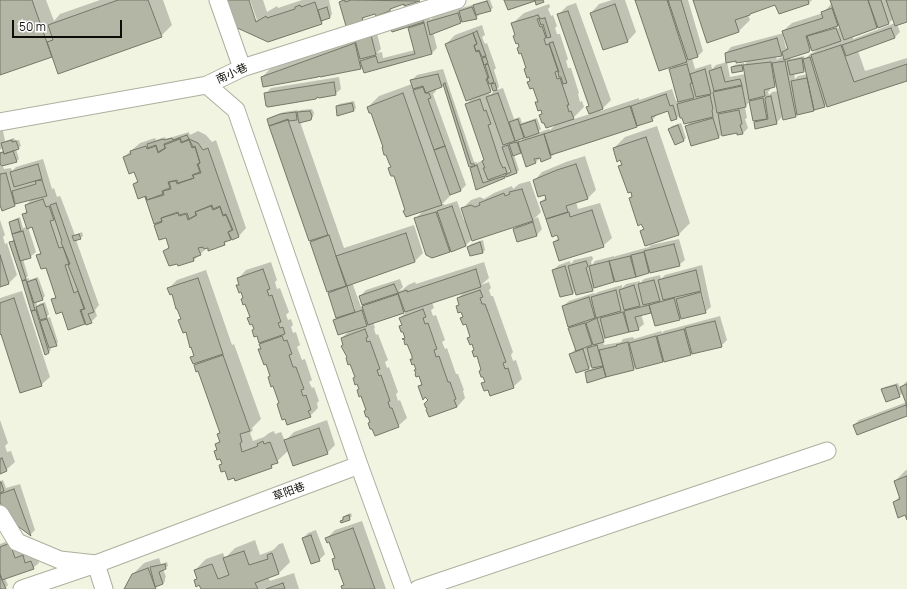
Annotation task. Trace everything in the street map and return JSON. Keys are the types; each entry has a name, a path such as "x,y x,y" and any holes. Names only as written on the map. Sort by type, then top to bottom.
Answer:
{"street":[{"path":"218,0 242,68"},
{"name":"南小巷","path":"0,122 207,85 242,68 458,0"},
{"path":"207,85 236,110 359,465 404,589"},
{"path":"418,589 827,451"},
{"name":"草阳巷","path":"22,589 96,564 359,465"},
{"name":"草阳巷","path":"1,518 17,542 60,560 96,564"},
{"path":"96,564 104,589"}],"building":[{"path":"0,0 32,0 52,57 0,75"},
{"path":"118,0 148,0 162,37 58,74 47,42 53,40 48,25"},
{"path":"225,0 249,0 256,22 266,16 267,18 295,9 295,7 300,5 301,7 315,2 322,24 268,42 233,26"},
{"path":"344,0 345,2 351,0 420,1 404,6 404,4 376,16 375,14 362,18 363,21 346,26 339,2"},
{"path":"504,0 534,0 535,1 508,10"},
{"path":"535,0 543,0 544,2 536,5"},
{"path":"635,0 667,0 687,62 659,71"},
{"path":"668,0 681,0 698,57 688,60"},
{"path":"693,0 808,0 809,4 779,14 775,5 750,14 735,20 739,32 707,43"},
{"path":"830,0 868,0 877,28 844,40"},
{"path":"868,0 881,0 889,24 878,28"},
{"path":"886,0 907,0 907,22 895,26"},
{"path":"487,1 491,11 476,15 473,5"},
{"path":"615,4 628,42 603,50 590,13"},
{"path":"327,7 330,18 321,21 318,10"},
{"path":"472,7 477,19 462,22 459,11"},
{"path":"832,8 838,26 806,36 810,50 809,52 784,60 782,52 788,49 782,31 823,18 821,12"},
{"path":"568,11 603,109 589,114 586,107 589,106 557,14"},
{"path":"458,13 461,23 430,35 427,22"},
{"path":"538,15 540,18 537,19 540,27 542,26 546,38 544,39 546,45 549,44 558,71 555,72 557,79 560,78 569,105 567,105 569,112 571,111 574,119 546,128 539,115 542,114 541,110 538,111 535,102 538,102 533,88 530,89 527,82 530,81 529,77 527,78 524,69 526,68 521,53 519,54 517,48 519,47 518,43 516,44 513,36 515,35 511,23"},
{"path":"545,18 551,37 547,38 543,24 541,25 539,19"},
{"path":"422,19 424,22 392,32 391,29"},
{"path":"424,23 432,54 364,73 360,61 376,56 378,63 415,54 408,28"},
{"path":"836,28 841,41 812,51 807,36"},
{"path":"891,28 895,38 846,56 842,45"},
{"path":"477,31 486,56 482,57 479,50 476,51 474,46 477,44 473,33"},
{"path":"473,33 477,44 474,45 476,52 479,51 491,92 466,101 445,44"},
{"path":"371,35 376,55 360,59 355,40"},
{"path":"777,38 782,56 736,63 736,61 726,63 725,53"},
{"path":"553,42 567,83 563,84 561,77 559,77 559,72 549,43"},
{"path":"355,43 361,69 263,87 261,77"},
{"path":"841,45 854,82 907,64 907,81 827,107 811,55"},
{"path":"486,57 488,63 484,65 482,58"},
{"path":"810,57 825,107 814,110 803,59"},
{"path":"802,58 804,72 790,75 787,61"},
{"path":"785,61 796,117 783,120 772,63"},
{"path":"771,62 775,87 764,90 765,96 749,100 743,65"},
{"path":"488,64 494,82 489,84 487,78 489,78 485,65"},
{"path":"687,64 694,98 678,102 669,69"},
{"path":"742,65 743,71 732,73 731,67"},
{"path":"721,67 725,82 740,79 742,85 714,91 709,71"},
{"path":"705,69 711,94 696,97 690,74"},
{"path":"438,74 442,87 426,93 423,86 413,89 410,80"},
{"path":"807,78 814,111 797,115 791,81"},
{"path":"334,82 336,95 319,98 317,97 316,99 268,107 266,106 264,93"},
{"path":"445,83 471,164 474,164 475,166 469,167 443,84"},
{"path":"495,83 497,90 493,91 491,84"},
{"path":"742,86 746,107 717,113 713,92"},
{"path":"423,87 425,93 429,93 431,98 428,99 445,146 434,150 413,90"},
{"path":"403,93 442,205 406,217 394,176 391,176 388,168 391,167 386,155 384,155 383,147 371,113 369,113 367,107"},
{"path":"498,93 515,141 503,145 486,97"},
{"path":"666,94 670,106 673,105 677,119 671,121 668,111 651,117 653,121 637,126 631,106"},
{"path":"710,95 713,117 684,124 682,118 680,118 677,104"},
{"path":"771,96 777,124 755,129 754,122 768,119 765,99 766,97"},
{"path":"763,98 767,119 753,121 749,101"},
{"path":"480,99 491,124 488,125 500,162 503,168 505,167 507,173 488,180 483,168 485,168 482,161 484,160 465,104"},
{"path":"352,103 354,111 337,116 336,106"},
{"path":"630,106 637,127 551,155 544,134"},
{"path":"739,110 742,124 740,125 743,134 737,135 737,133 722,136 718,114"},
{"path":"310,111 312,116 311,120 299,123 297,112"},
{"path":"296,112 297,120 289,121 288,119 269,126 267,119 280,114"},
{"path":"713,118 719,138 691,146 685,126"},
{"path":"518,119 524,138 515,141 509,122"},
{"path":"288,120 328,235 309,241 269,126"},
{"path":"535,120 539,133 525,138 520,125"},
{"path":"678,125 684,141 675,145 668,129"},
{"path":"544,134 551,158 541,162 540,158 534,159 536,163 526,167 518,142"},
{"path":"187,135 189,139 182,142 180,138 164,144 165,148 158,152 156,145 148,148 147,144 163,139 172,138 173,140"},
{"path":"646,137 679,235 645,246 640,231 644,229 641,224 638,226 629,198 632,197 631,192 628,193 618,166 622,165 620,160 617,162 613,148"},
{"path":"180,139 181,143 189,140 192,148 195,147 200,163 197,164 200,172 192,175 194,178 178,183 177,180 168,182 170,188 162,191 163,194 147,200 146,196 138,199 133,184 138,182 134,172 129,174 123,157 131,154 130,151 146,146 147,149 156,146 158,153 166,148 164,145"},
{"path":"189,139 198,143 203,150 208,148 239,237 232,240 228,232 233,230 226,214 223,215 220,206 213,209 212,205 195,212 196,215 189,219 187,213 179,215 178,212 161,218 162,221 154,224 145,197 147,200 164,195 163,191 171,189 169,182 176,181 177,184 194,178 193,175 201,173 195,146 193,147"},
{"path":"12,140 12,142 16,141 19,149 4,154 1,143"},
{"path":"517,142 521,153 513,156 509,144"},
{"path":"508,145 517,173 506,177 505,175 511,172 502,147"},
{"path":"445,146 461,191 450,195 434,150"},
{"path":"13,151 17,162 2,166 0,164 0,153 3,152 4,154"},
{"path":"38,164 42,179 14,187 10,172"},
{"path":"576,164 588,199 566,206 568,212 546,219 540,202 546,200 545,195 538,197 533,180"},
{"path":"477,165 483,183 504,176 505,178 476,190 470,168"},
{"path":"6,173 15,206 2,211 0,205 0,174"},
{"path":"42,180 47,196 15,204 12,191 36,184 35,181"},
{"path":"522,189 533,221 472,241 461,208 471,205 475,207 480,205 479,203 504,193 505,196 510,194 509,192"},
{"path":"43,199 46,207 49,206 54,220 50,221 59,248 63,247 69,264 65,265 74,293 78,291 84,309 80,310 85,324 68,330 62,312 56,314 51,299 56,298 46,268 41,269 36,255 41,254 32,227 27,229 22,214 27,213 25,205"},
{"path":"56,203 94,312 88,314 92,323 86,325 81,310 85,309 68,265 70,264 61,242 62,241 50,205"},
{"path":"211,206 213,210 220,207 223,216 226,215 232,230 228,232 231,240 224,242 225,245 208,251 208,248 198,248 201,255 193,258 194,261 178,266 177,264 169,266 163,251 169,248 166,238 159,240 154,225 162,222 161,218 178,213 179,216 186,214 188,220 197,215 195,212"},
{"path":"452,206 466,246 451,252 437,211"},
{"path":"592,210 604,247 559,261 553,242 559,240 557,235 552,237 546,219 569,212 570,217"},
{"path":"436,212 450,252 432,258 426,255 414,218"},
{"path":"18,219 21,231 12,234 9,222"},
{"path":"533,222 537,236 517,242 513,229"},
{"path":"23,231 31,258 20,261 12,234"},
{"path":"406,233 415,262 347,286 336,256"},
{"path":"79,234 81,239 74,241 72,236"},
{"path":"329,235 346,286 327,292 310,242"},
{"path":"14,241 26,279 22,281 9,242"},
{"path":"480,242 483,253 470,256 467,247"},
{"path":"674,244 680,266 650,273 644,251"},
{"path":"644,252 649,273 636,277 631,255"},
{"path":"0,255 9,284 0,287"},
{"path":"630,256 636,277 615,282 609,261"},
{"path":"586,261 588,266 586,268 593,291 576,295 568,266"},
{"path":"609,261 614,282 594,288 589,266"},
{"path":"565,266 573,294 560,297 552,270"},
{"path":"263,269 270,289 267,290 269,296 272,295 281,322 278,323 280,328 283,327 285,334 259,343 257,336 254,337 252,330 254,329 252,324 250,325 247,318 250,317 245,304 243,305 241,292 239,293 236,285 239,285 237,278"},
{"path":"476,269 481,287 405,312 398,293 407,290 407,292"},
{"path":"696,270 701,291 663,300 658,280"},
{"path":"198,278 223,354 193,364 190,357 194,356 191,347 190,348 186,332 183,333 178,320 181,319 176,309 172,294 170,295 167,288"},
{"path":"36,279 43,300 34,303 27,282"},
{"path":"26,280 35,310 31,311 22,281"},
{"path":"654,280 660,301 643,305 638,284"},
{"path":"394,284 398,293 362,305 359,296"},
{"path":"634,285 640,306 624,310 619,290"},
{"path":"347,286 355,312 336,318 328,293"},
{"path":"480,290 483,297 480,298 482,304 485,304 506,362 503,363 505,369 508,368 514,388 490,396 488,390 484,391 481,383 485,382 479,371 481,370 477,356 474,357 472,344 470,345 467,338 470,337 466,324 463,325 460,318 463,317 461,312 458,313 456,306 459,305 457,298"},
{"path":"616,290 621,311 596,318 591,297"},
{"path":"701,292 706,313 681,319 676,299"},
{"path":"398,294 404,313 368,325 362,306"},
{"path":"589,297 595,318 568,327 562,306"},
{"path":"14,298 42,386 20,393 1,334 0,335 0,303"},
{"path":"674,298 680,320 655,326 649,305"},
{"path":"43,304 47,318 40,320 36,307"},
{"path":"649,305 651,313 635,317 639,330 629,332 624,311"},
{"path":"423,309 426,317 423,318 425,324 428,323 437,349 434,350 436,357 439,356 448,382 450,382 457,407 429,417 426,410 427,408 424,404 428,400 425,397 423,400 418,386 422,385 419,376 416,377 414,364 412,365 410,359 412,360 412,356 407,344 405,345 405,340 402,339 405,338 399,326 402,325 399,318"},
{"path":"36,310 49,353 45,355 31,311"},
{"path":"362,310 367,326 338,335 333,320"},
{"path":"623,312 629,332 605,338 600,318"},
{"path":"597,318 604,342 593,345 586,323"},
{"path":"47,319 57,346 49,348 40,321"},
{"path":"715,321 722,347 692,354 685,328"},
{"path":"585,323 592,345 576,351 568,328"},
{"path":"365,329 368,337 366,338 367,342 370,341 380,369 377,370 379,376 381,375 390,401 388,402 390,408 392,408 399,427 375,436 372,429 370,429 368,423 370,422 364,411 366,410 357,390 359,389 357,384 355,385 353,378 355,377 350,364 348,365 347,357 341,346 343,345 341,338"},
{"path":"684,329 691,355 664,362 657,336"},
{"path":"282,336 284,341 287,340 292,354 289,355 293,367 296,367 304,389 301,390 303,396 306,395 311,410 308,411 311,417 287,425 285,419 282,420 277,404 279,403 273,386 271,387 268,377 270,376 266,364 264,365 258,349 261,349 259,344"},
{"path":"656,336 663,362 636,369 629,343"},
{"path":"628,342 634,370 606,377 599,350"},
{"path":"597,345 603,366 592,368 587,348"},
{"path":"583,349 589,369 576,373 569,354"},
{"path":"223,355 250,431 240,434 242,452 258,446 257,444 263,441 264,444 270,442 278,463 271,465 272,468 235,481 234,478 228,480 225,471 221,472 219,465 222,464 220,459 217,460 214,451 217,450 215,444 220,442 217,434 220,433 198,371 196,372 194,365"},
{"path":"603,367 606,377 587,383 585,372"},
{"path":"907,384 907,406 900,387"},
{"path":"896,385 900,397 886,402 881,389"},
{"path":"906,405 907,416 857,435 853,425"},
{"path":"319,428 328,454 293,466 284,440"},
{"path":"2,458 7,471 0,474 0,459"},
{"path":"907,476 907,520 905,515 898,518 893,502 900,499 894,481"},
{"path":"0,482 4,491 0,493"},
{"path":"14,489 31,536 15,524 0,503 0,494"},
{"path":"349,515 350,520 341,523 340,521 343,520 343,517"},
{"path":"353,528 375,589 342,589 341,586 344,585 338,569 335,570 332,559 335,558 329,542 327,543 325,538"},
{"path":"311,535 320,561 311,564 302,538"},
{"path":"10,543 15,558 23,555 25,563 31,561 34,569 2,580 0,573 0,547"},
{"path":"244,551 249,565 268,559 267,555 272,553 279,574 255,583 258,589 201,589 199,585 196,587 194,580 197,579 194,570 212,564 218,579 229,575 223,558"},
{"path":"165,564 166,569 159,572 163,584 155,587 150,567"},
{"path":"148,568 156,589 124,589 132,574"},
{"path":"0,575 6,589 0,589"},
{"path":"283,583 285,589 266,589"}]}
